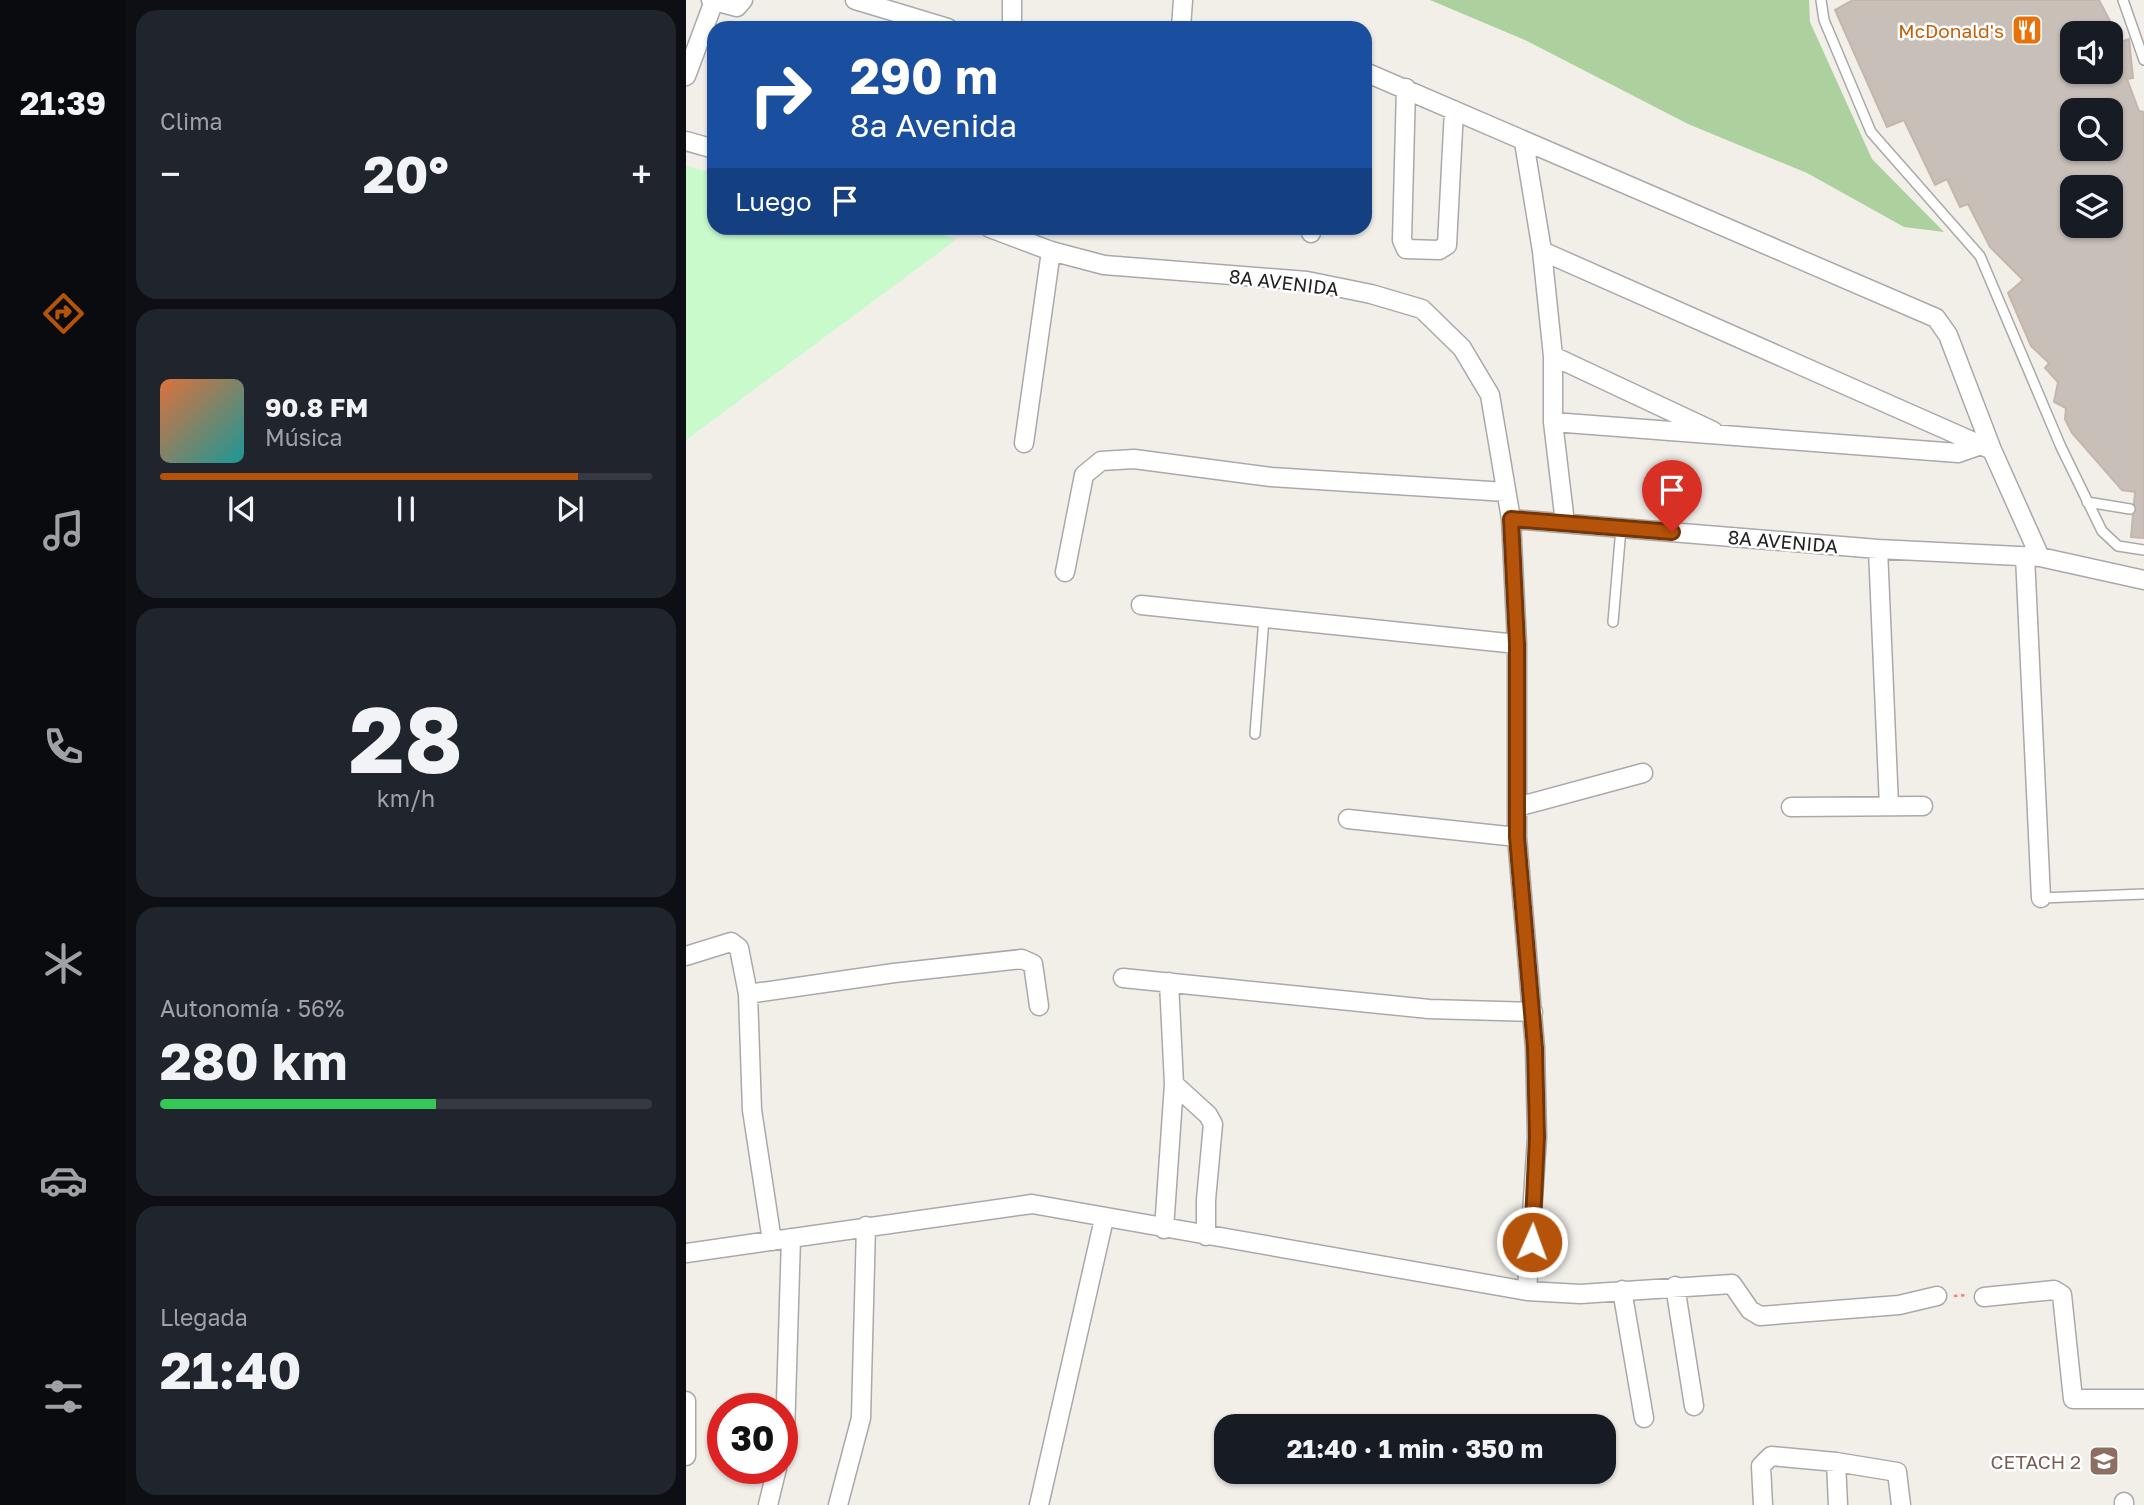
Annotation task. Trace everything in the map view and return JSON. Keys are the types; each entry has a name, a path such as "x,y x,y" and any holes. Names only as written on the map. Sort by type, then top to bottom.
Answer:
{"street":[{"path":"686,76 712,1 737,7 743,0"},
{"path":"855,0 925,21"},
{"path":"1012,0 1012,21"},
{"path":"1182,21 1183,0"},
{"path":"1372,75 1936,318 1948,335 1987,448 2033,557 2041,898"},
{"path":"1406,88 1402,240 1406,249 1439,250 1447,245 1454,110"},
{"path":"686,141 707,147"},
{"path":"1524,142 1542,251 1553,356 1553,422 1565,523"},
{"name":"8A AVENIDA","path":"1013,235 1051,251 1104,265 1307,281 1371,294 1422,309 1462,348 1490,395 1511,519 1878,549 2033,557 2144,580"},
{"path":"1024,443 1051,251"},
{"path":"1542,251 1987,448"},
{"path":"1553,356 1726,437"},
{"path":"1667,432 1671,412"},
{"path":"1553,422 1958,453 1987,448"},
{"path":"1065,572 1084,475 1101,461 1134,459 1271,477 1506,492"},
{"path":"1511,519 1517,644 1517,837 1533,1012 1537,1137 1527,1291"},
{"path":"1878,549 1889,806"},
{"path":"1141,606 1517,644"},
{"path":"1517,807 1643,773"},
{"path":"1791,807 1923,806"},
{"path":"1348,819 1517,837"},
{"path":"686,956 716,945 737,943 748,994 752,1110 772,1241"},
{"path":"748,994 894,973 1022,959 1033,964 1039,1006"},
{"path":"1123,978 1430,1009 1533,1012"},
{"path":"1164,1229 1174,1084 1169,982"},
{"path":"1174,1084 1208,1115 1213,1124 1206,1200 1206,1236"},
{"path":"686,1253 1032,1204 1104,1219 1527,1291 1580,1294 1732,1284 1750,1310 1760,1316 1899,1305 1937,1296"},
{"path":"1039,1505 1104,1219"},
{"path":"838,1505 861,1418 866,1226"},
{"path":"786,1393 791,1238"},
{"path":"1675,1286 1694,1406"},
{"path":"1622,1290 1644,1418"},
{"path":"1984,1297 2054,1290 2062,1295 2073,1399 2144,1399"},
{"path":"686,1401 686,1457"},
{"path":"1763,1505 1761,1466 1771,1456 1836,1462 1897,1472 1902,1505"},
{"path":"1836,1462 1838,1505"},
{"path":"768,1505 773,1484"}],"lane":[{"path":"1821,0 1824,20 1871,132 1980,256 2087,502 2108,540 2118,546 2144,550"},
{"path":"2123,0 2144,60"},
{"path":"2087,502 2130,509"},
{"path":"1614,622 1621,528"},
{"path":"1255,734 1264,618"},
{"path":"2041,898 2144,894"}],"green space":[{"path":"1430,0 1809,0 1810,22 1872,159 1944,232 1904,227 1807,173 1688,124 1527,41"},
{"path":"686,166 707,171 707,235 942,235 957,239 686,440"}],"building":[{"path":"1853,0 2099,0 2110,21 2060,21 2060,84 2123,84 2123,41 2129,39 2133,78 2127,79 2139,111 2144,112 2144,538 2131,537 2135,492 2122,490 2072,433 2065,419 2066,408 2054,402 2058,382 2045,368 2049,363 2031,346 2008,293 2023,280 1990,247 1968,204 1960,207 1947,179 1935,185 1904,120 1887,127 1835,10"}],"place":[{"name":"McDonald's","path":"2027,30"},
{"name":"CETACH 2","path":"2104,1461"}],"route":[{"path":"1532,1242 1537,1137 1535,1048 1517,837 1517,644 1511,519 1672,532"}]}
